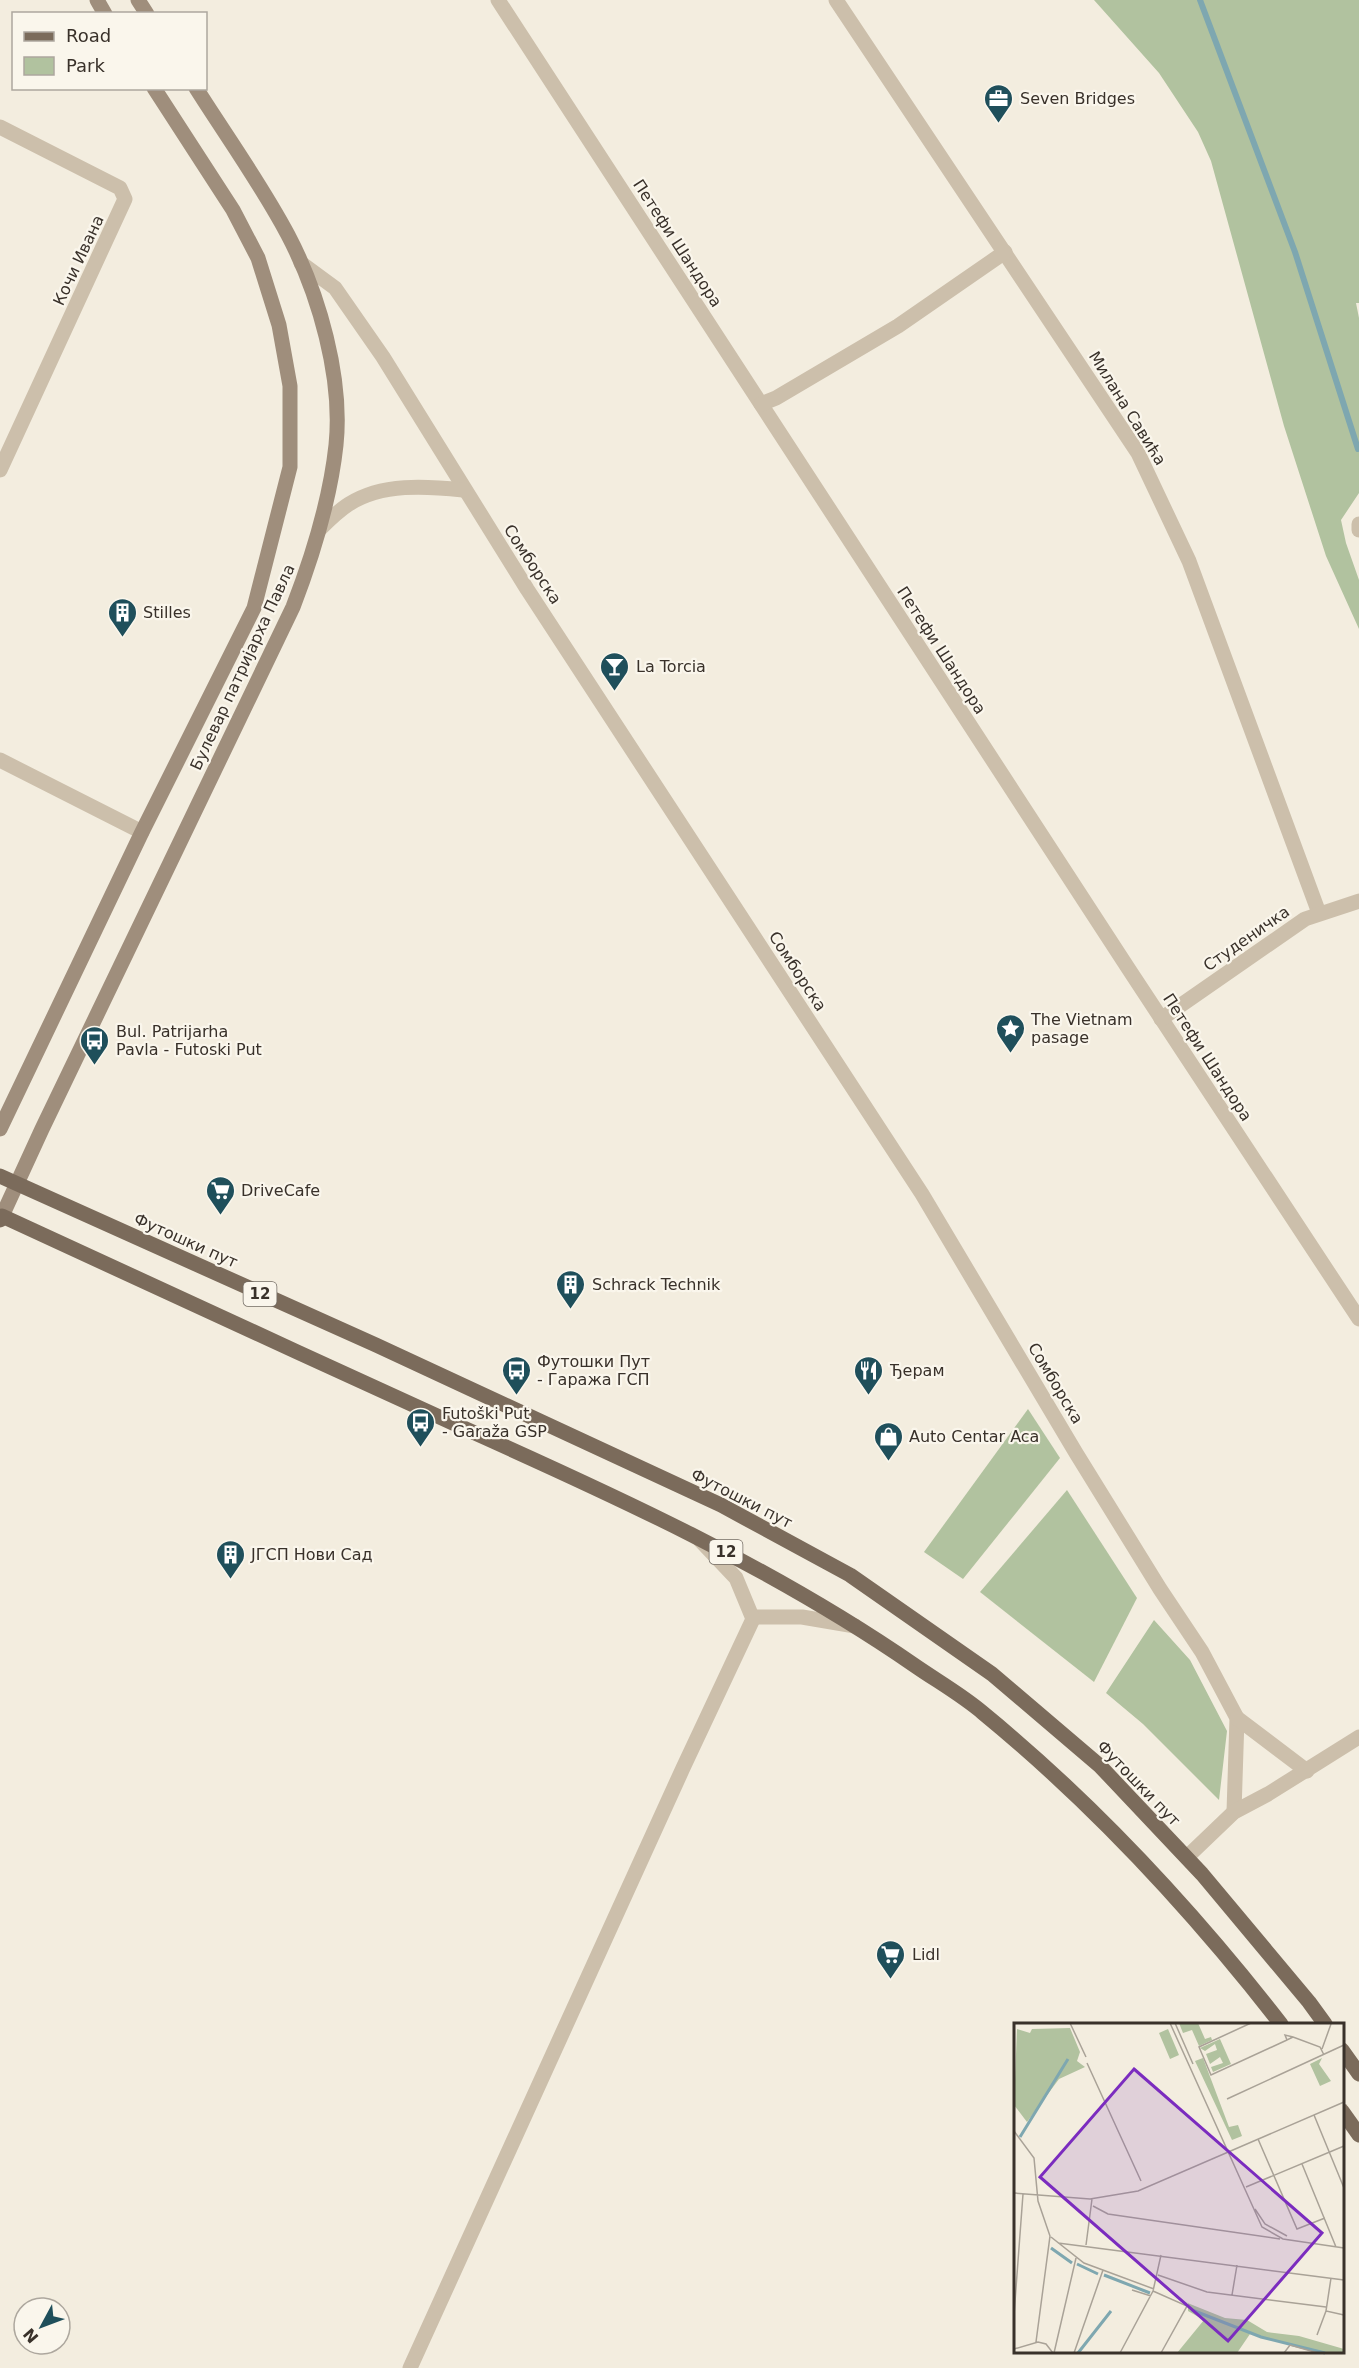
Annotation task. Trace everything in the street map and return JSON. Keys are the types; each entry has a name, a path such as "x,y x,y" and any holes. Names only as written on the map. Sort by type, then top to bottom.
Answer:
{"main road":[{"name":"Булевар патријарха Павла","path":"0,1129 142,832 254,608 290,467 290,386 279,325 258,258 233,210 155,90"},
{"name":"Булевар патријарха Павла","path":"1,1217 293,607 320,529 336,442 336,401 331,357 324,324 301,263 289,236 264,193 197,90"},
{"name":"12","path":"0,1176 17,1184"},
{"name":"Футошки пут","path":"17,1184 721,1505 850,1575 992,1674 1070,1738 1100,1766 1186,1857 1309,2001 1324,2023"},
{"name":"12","path":"1,1217 549,1466 771,1575 859,1627 981,1711 1086,1804 1235,1966 1279,2023"},
{"path":"1344,2053 1359,2074"},
{"path":"1344,2114 1359,2135"}],"street":[{"name":"Петефи Шандора","path":"498,0 1161,1019 1359,1319"},
{"name":"Милана Савића","path":"836,0 1138,453 1190,561 1319,913"},
{"name":"Кочи Ивана","path":"0,127 120,188 125,199 0,470"},
{"path":"761,404 776,398 898,326 1005,252"},
{"name":"Сомборска","path":"301,263 335,288 348,304 463,490 922,1194 1106,1502 1202,1652 1237,1718 1307,1771"},
{"path":"320,529 349,504 379,491 408,488 463,490"},
{"path":"1359,524 1359,530"},
{"path":"0,760 142,832"},
{"name":"Студеничка","path":"1161,1019 1291,928 1319,913 1359,901"},
{"path":"410,2368 753,1617 736,1578 698,1538"},
{"path":"753,1617 802,1617 859,1627"},
{"name":"Сомборска","path":"1234,1812 1237,1718"},
{"path":"1186,1857 1234,1812 1307,1771 1359,1737"}],"green space":[{"path":"1094,0 1359,0 1359,303 1356,303 1359,318 1359,493 1341,520 1346,543 1359,580 1359,629 1326,556 1284,426 1211,161 1198,132 1159,73"},
{"path":"1028,1409 1060,1458 963,1579 924,1552"},
{"path":"1067,1490 1137,1598 1094,1682 980,1592"},
{"path":"1154,1620 1190,1660 1227,1731 1219,1800 1143,1724 1106,1693"}],"waterway":[{"path":"1200,0 1295,252 1358,449"}],"place":[{"name":"Seven Bridges","path":"999,124"},
{"name":"Stilles","path":"122,638"},
{"name":"La Torcia","path":"615,692"},
{"name":"The Vietnam pasage","path":"1010,1054"},
{"name":"Bul. Patrijarha Pavla - Futoski Put","path":"95,1066"},
{"name":"DriveCafe","path":"220,1216"},
{"name":"Schrack Technik","path":"571,1310"},
{"name":"Футошки Пут - Гаража ГСП","path":"516,1396"},
{"name":"Ђерам","path":"869,1396"},
{"name":"Futoški Put - Garaža GSP","path":"421,1448"},
{"name":"Auto Centar Aca","path":"888,1462"},
{"name":"ЈГСП Нови Сад","path":"230,1580"},
{"name":"Lidl","path":"891,1980"}]}
